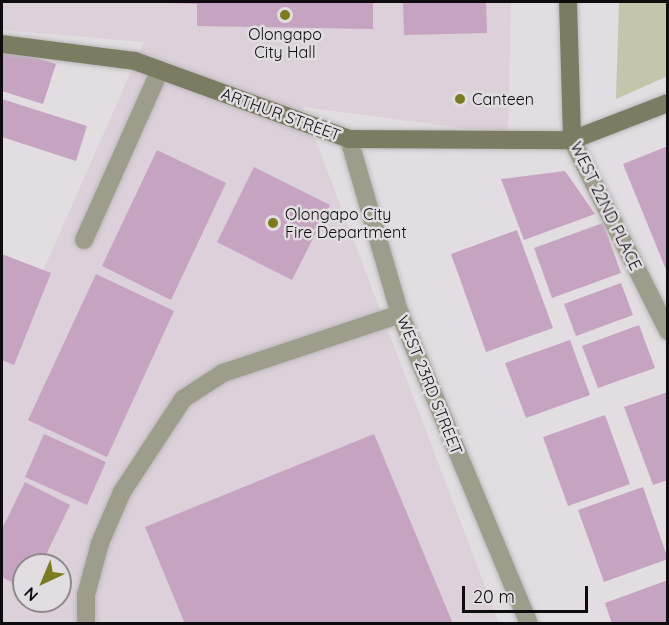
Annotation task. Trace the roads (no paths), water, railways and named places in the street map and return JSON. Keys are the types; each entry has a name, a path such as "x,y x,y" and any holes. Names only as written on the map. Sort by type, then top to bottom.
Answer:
{"street":[{"name":"WEST 22ND PLACE","path":"568,2 572,140 668,331"},
{"name":"ARTHUR STREET","path":"2,44 135,61 349,139 572,140 668,103"},
{"path":"84,240 160,70"},
{"name":"WEST 23RD STREET","path":"349,139 400,314 529,624"},
{"path":"86,624 86,595 100,543 122,492 183,399 223,373 400,314"}],"place":[{"name":"Olongapo City Hall","path":"285,15"},
{"name":"Canteen","path":"460,99"},
{"name":"Olongapo City Fire Department","path":"273,223"}]}
